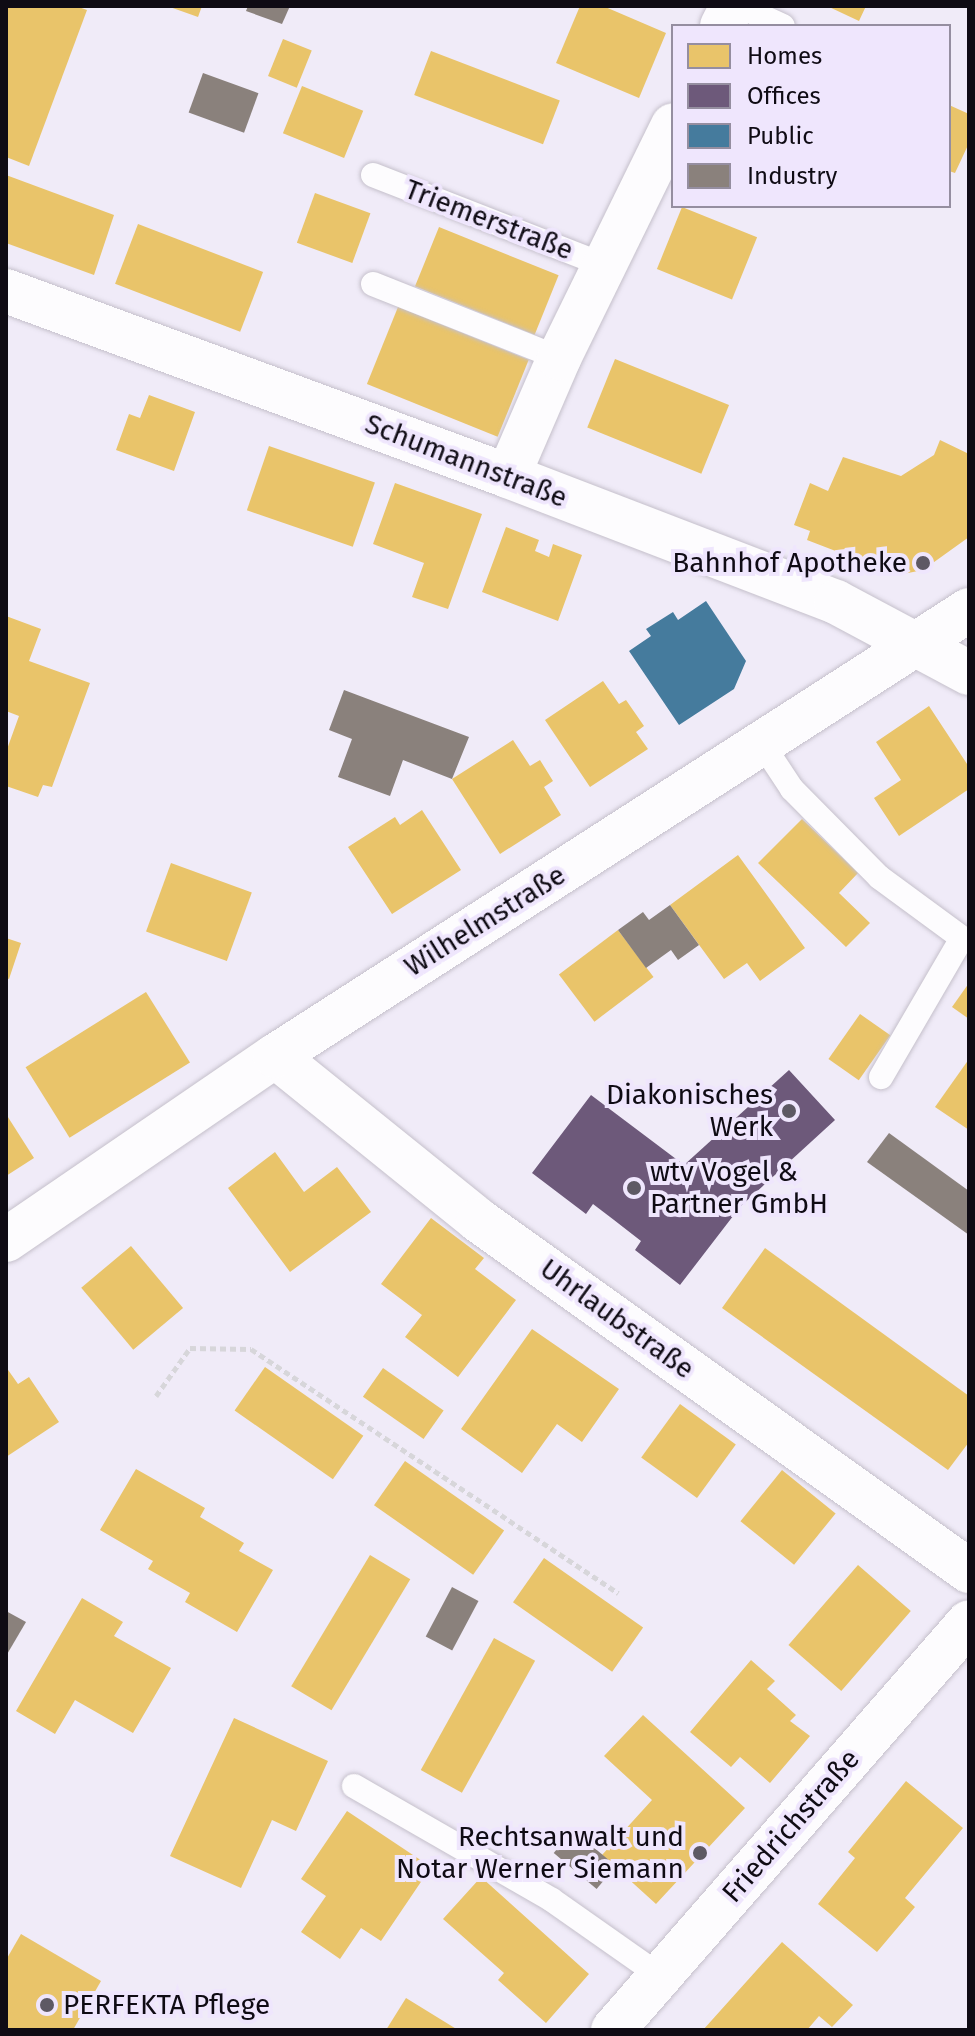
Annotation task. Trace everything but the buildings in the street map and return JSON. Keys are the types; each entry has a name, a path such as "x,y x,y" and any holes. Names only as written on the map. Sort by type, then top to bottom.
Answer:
{"street":[{"path":"723,24 732,6"},
{"name":"Triemerstraße","path":"508,476 559,358 671,129"},
{"name":"Schumannstraße","path":"6,291 508,476 836,602 920,644 969,673"},
{"name":"Wilhelmstraße","path":"6,1240 275,1056 969,610"},
{"name":"Uhrlaubstraße","path":"275,1056 478,1220 969,1571"},
{"name":"Friedrichstraße","path":"613,2030 969,1622"}],"lane":[{"path":"739,6 779,24"},
{"name":"Triemerstraße","path":"373,175 604,265"},
{"path":"373,284 559,358"},
{"path":"763,745 792,789 879,877 962,938 881,1077"},
{"path":"354,1786 552,1900 660,1976"}],"path":[{"path":"156,1396 190,1348 251,1349 618,1593"}],"place":[{"name":"Bahnhof Apotheke","path":"923,563"},
{"name":"Diakonisches Werk","path":"789,1111"},
{"name":"wtv Vogel & Partner GmbH","path":"634,1188"},
{"name":"Rechtsanwalt und Notar Werner Siemann","path":"700,1853"},
{"name":"PERFEKTA Pflege","path":"47,2005"}]}
